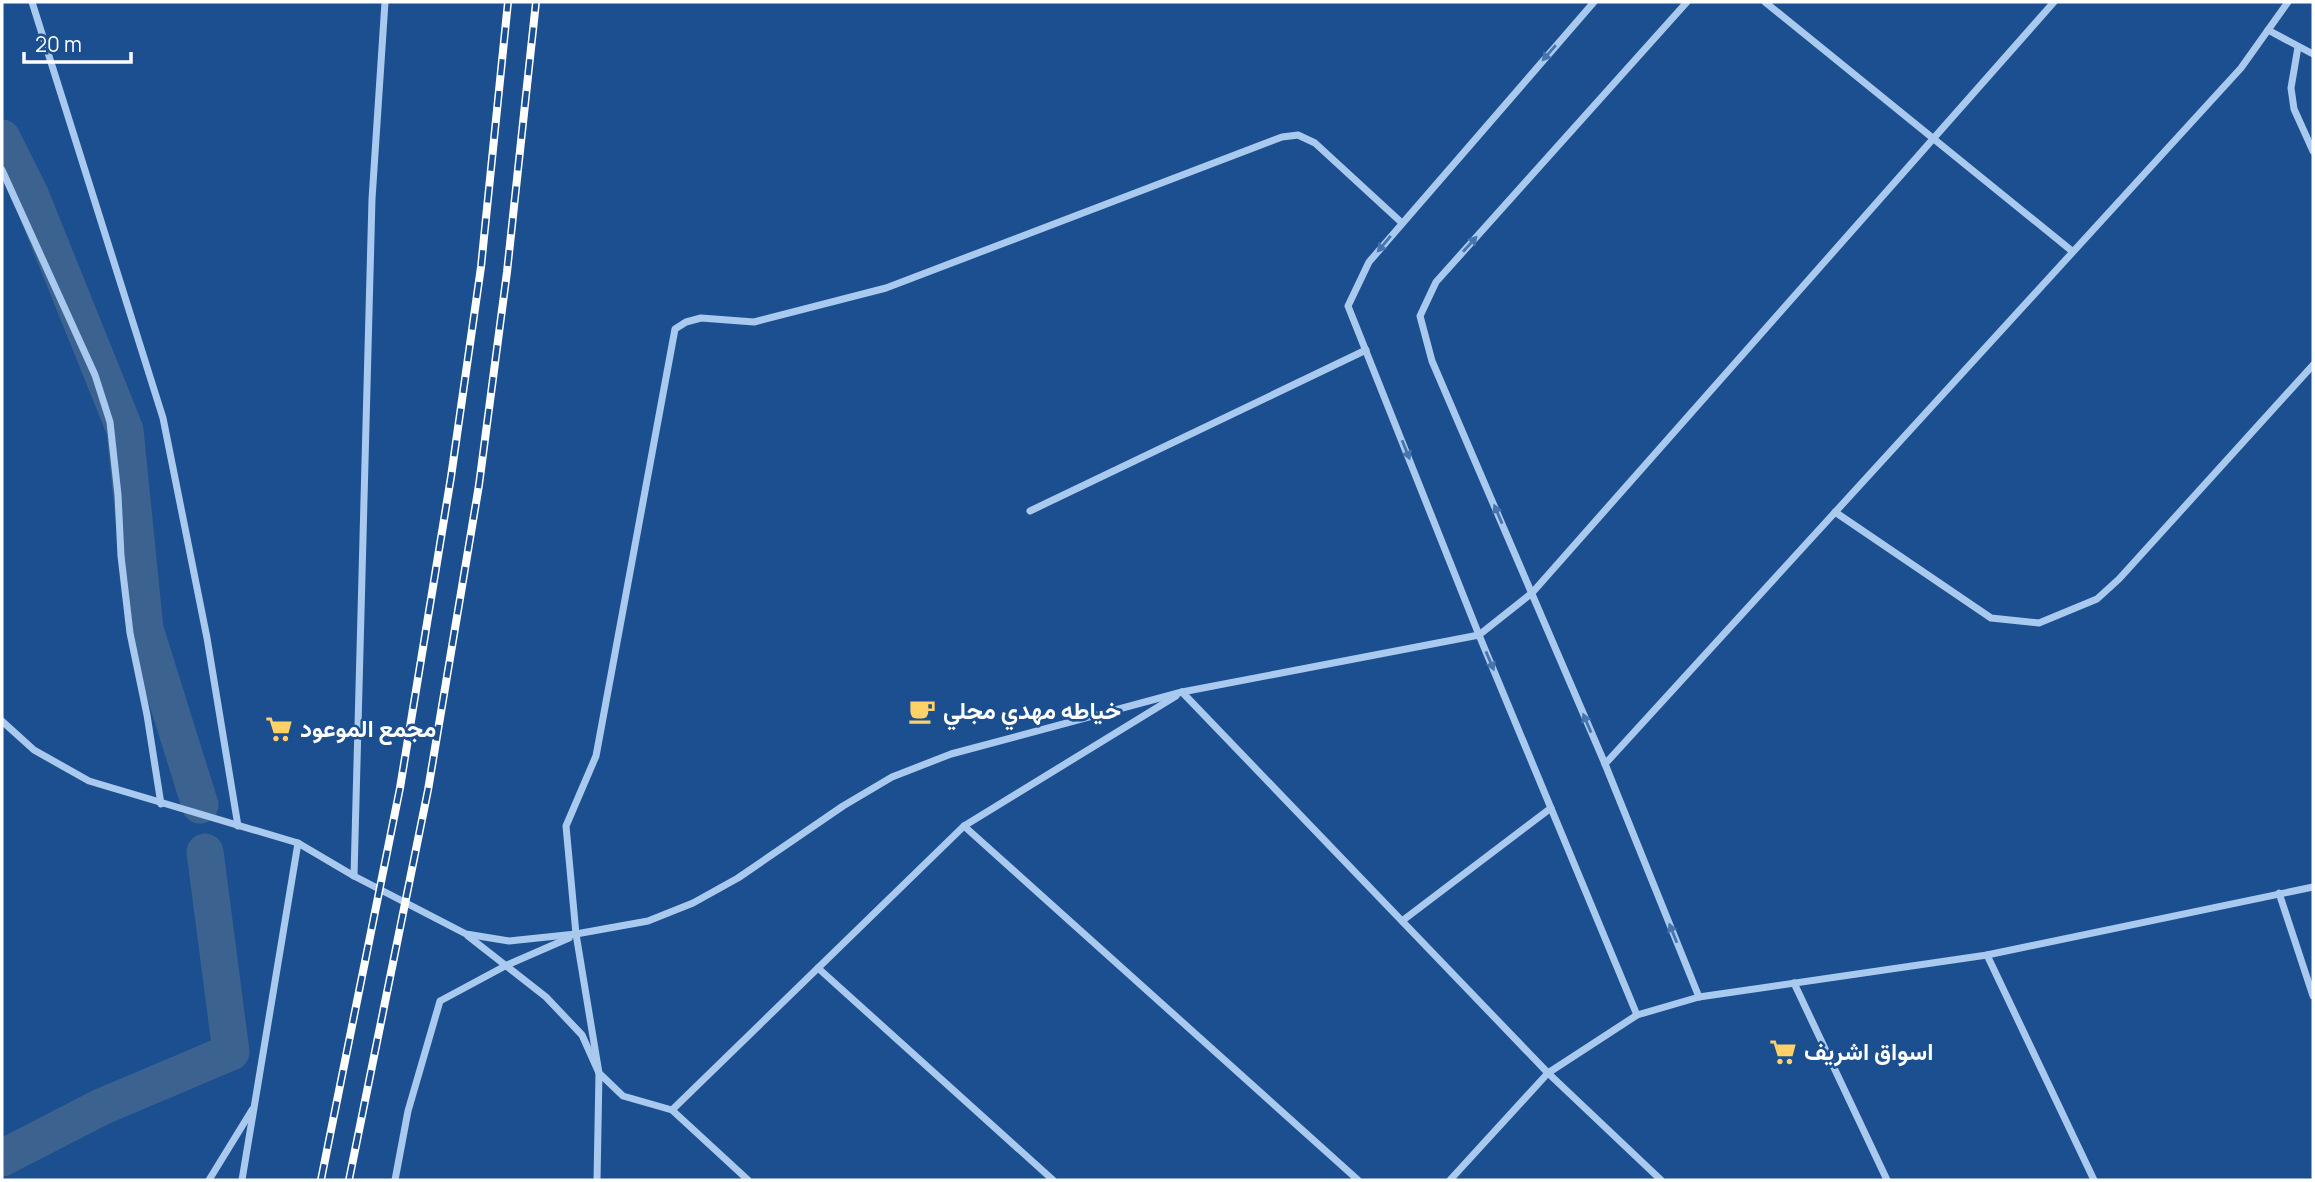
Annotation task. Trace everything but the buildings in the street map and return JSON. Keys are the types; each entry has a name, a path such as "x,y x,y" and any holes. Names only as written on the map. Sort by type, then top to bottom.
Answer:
{"street":[{"path":"32,2 163,418 207,638 238,827"},
{"path":"354,876 372,199 385,2"},
{"path":"1594,2 1368,262 1348,306 1479,635 1637,1015"},
{"path":"1687,2 1436,282 1420,316 1432,360 1605,764 1699,997"},
{"path":"1765,2 2072,251"},
{"path":"466,934 509,941 576,934 648,922 693,903 738,878 786,844 892,777 951,754 1182,692 1479,635 1532,593 2054,2"},
{"path":"1605,764 2241,68 2288,2"},
{"path":"2268,30 2313,54"},
{"path":"2298,47 2291,88 2294,110 2313,151"},
{"path":"597,1180 599,1073 576,934 566,826 596,755 675,329 686,322 701,318 754,321 886,288 1282,137 1298,135 1315,143 1402,223"},
{"path":"2,170 95,375 110,422 130,633 147,715 161,804"},
{"path":"1030,511 1366,350"},
{"path":"1835,512 1991,618 2039,623 2097,599 2119,579 2313,365"},
{"path":"672,1110 964,826 1182,692"},
{"path":"1182,692 1548,1073 1661,1180"},
{"path":"2,721 34,750 89,781 298,843 354,876 466,934 546,996 582,1035 599,1073 623,1096 672,1110 748,1180"},
{"path":"1402,921 1551,807"},
{"path":"964,826 1357,1180"},
{"path":"242,1180 298,843"},
{"path":"1450,1180 1548,1073 1637,1015 1699,997 1987,955 2313,887"},
{"path":"2279,893 2313,996"},
{"path":"395,1180 408,1111 440,1002 507,965 576,934"},
{"path":"1987,955 2094,1180"},
{"path":"818,968 1053,1180"},
{"path":"1794,983 1887,1180"},
{"path":"209,1180 254,1106"}],"waterway":[{"path":"2,138 30,194 125,430 145,629 200,805"},
{"path":"2,1158 101,1107 231,1052 205,852"}],"railway":[{"path":"321,1180 400,788 451,477 481,267 508,2"},
{"path":"349,1180 428,790 479,485 507,272 536,2"}],"place":[{"name":"خياطه مهدي مجلي","path":"922,711"},
{"name":"مجمع الموعود","path":"279,729"},
{"name":"اسواق اشريف","path":"1783,1052"}]}
